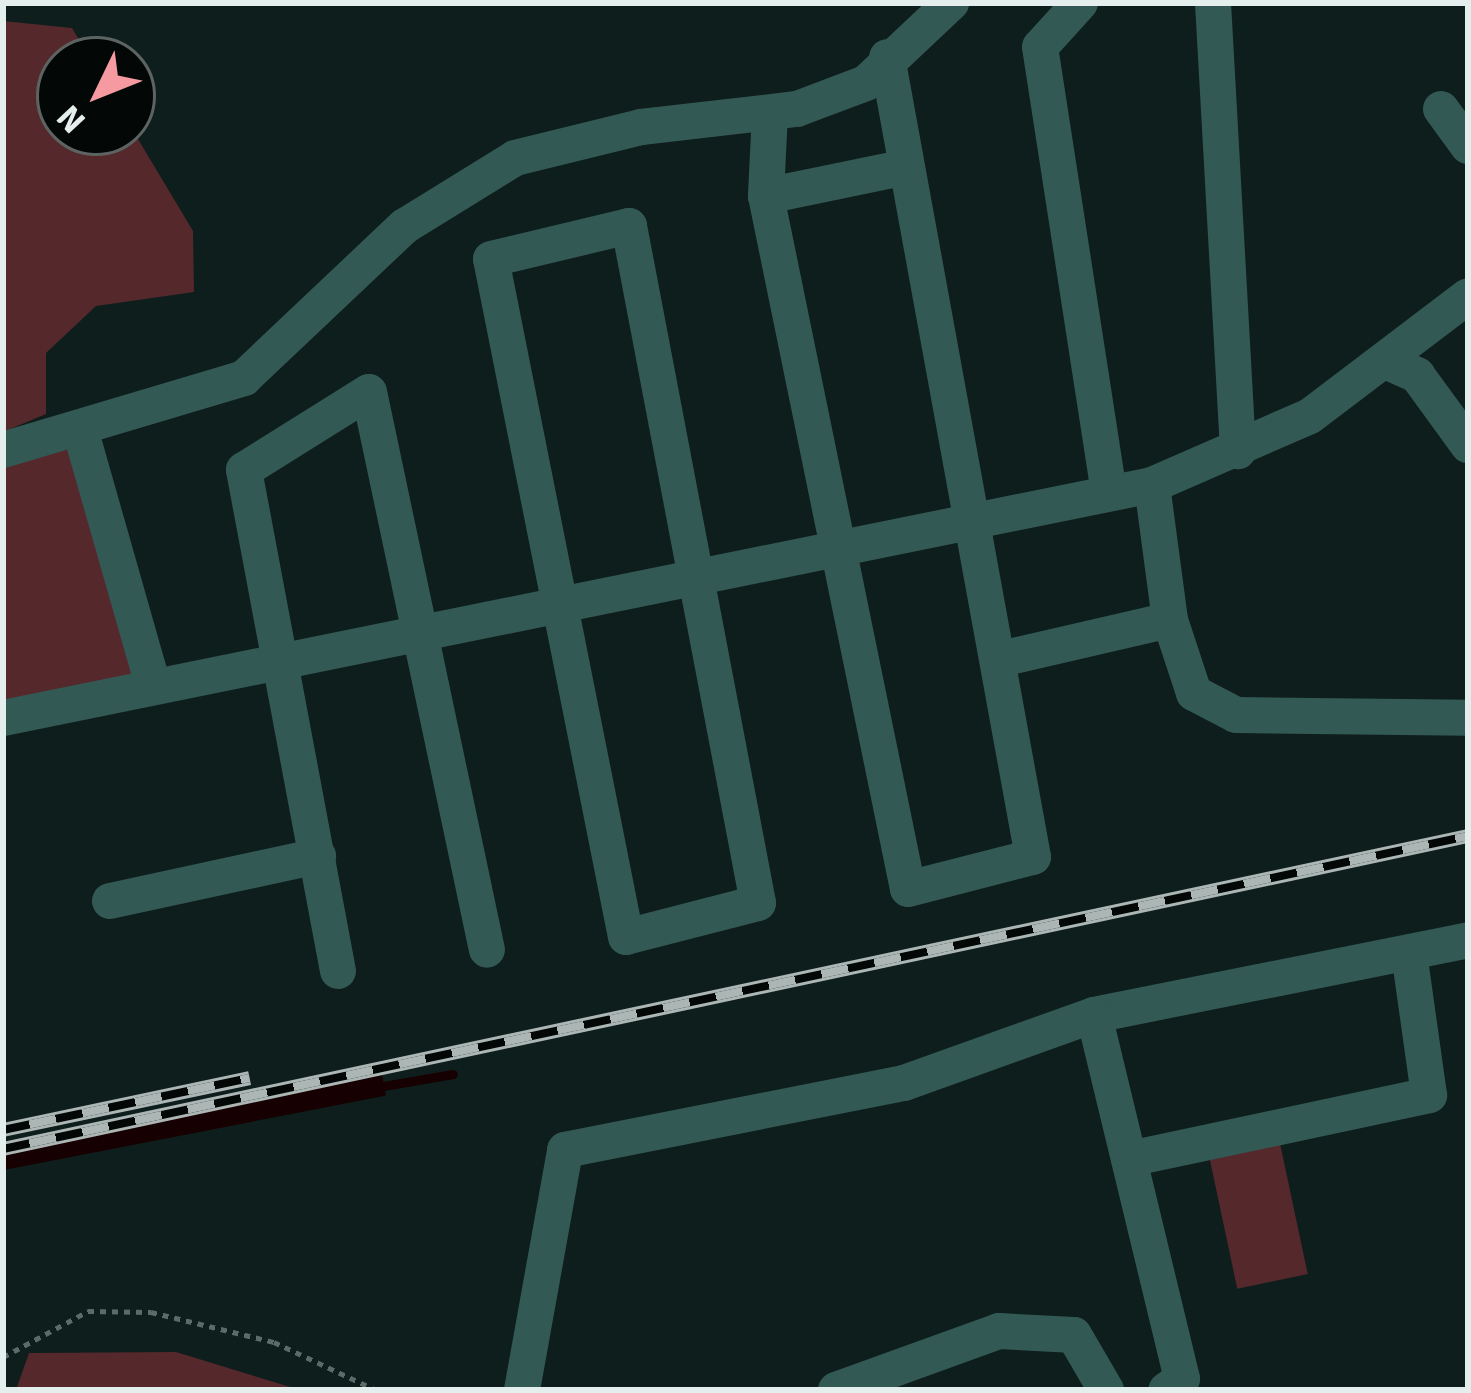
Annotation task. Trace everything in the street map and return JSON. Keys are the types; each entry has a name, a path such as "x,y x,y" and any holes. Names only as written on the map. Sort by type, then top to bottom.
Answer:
{"street":[{"path":"3,451 244,378 405,226 515,158 770,113 866,83 886,57 950,3"},
{"path":"1080,3 1040,47 1109,493"},
{"path":"1213,3 1238,451"},
{"path":"770,113 766,196 908,889 1034,857 1005,658 974,520 886,57"},
{"path":"1441,109 1468,146"},
{"path":"766,196 906,167"},
{"path":"628,226 758,903 626,937 557,598 491,260 628,226"},
{"path":"3,718 152,682 557,598 1152,485 1238,451 1390,363 1468,296"},
{"path":"1390,363 1417,375 1468,445"},
{"path":"338,971 244,470 369,392 487,950"},
{"path":"80,429 152,682"},
{"path":"1152,485 1170,620 1194,693 1236,715 1468,718"},
{"path":"1005,658 1170,620"},
{"path":"110,901 318,856"},
{"path":"522,1390 565,1150 904,1083 1094,1015 1468,940"},
{"path":"1129,1159 1429,1095 1409,952"},
{"path":"1094,1015 1182,1379 1166,1390"},
{"path":"836,1390 999,1330 1073,1335 1106,1390"}],"path":[{"path":"3,1357 88,1311 151,1312 274,1342 376,1390"}],"shaded area":[{"path":"3,21 72,28 77,36 36,36 36,156 148,156 193,231 194,292 96,306 46,353 46,414 3,432"},
{"path":"74,437 143,676 3,709 3,457"},
{"path":"382,1075 386,1096 5,1170 3,1149"},
{"path":"1278,1134 1308,1274 1237,1289 1208,1149"},
{"path":"176,1352 300,1390 16,1390 29,1353"}],"waterway":[{"path":"372,1088 453,1074"}],"railway":[{"path":"3,1149 1468,836"},
{"path":"3,1130 250,1078"}]}
